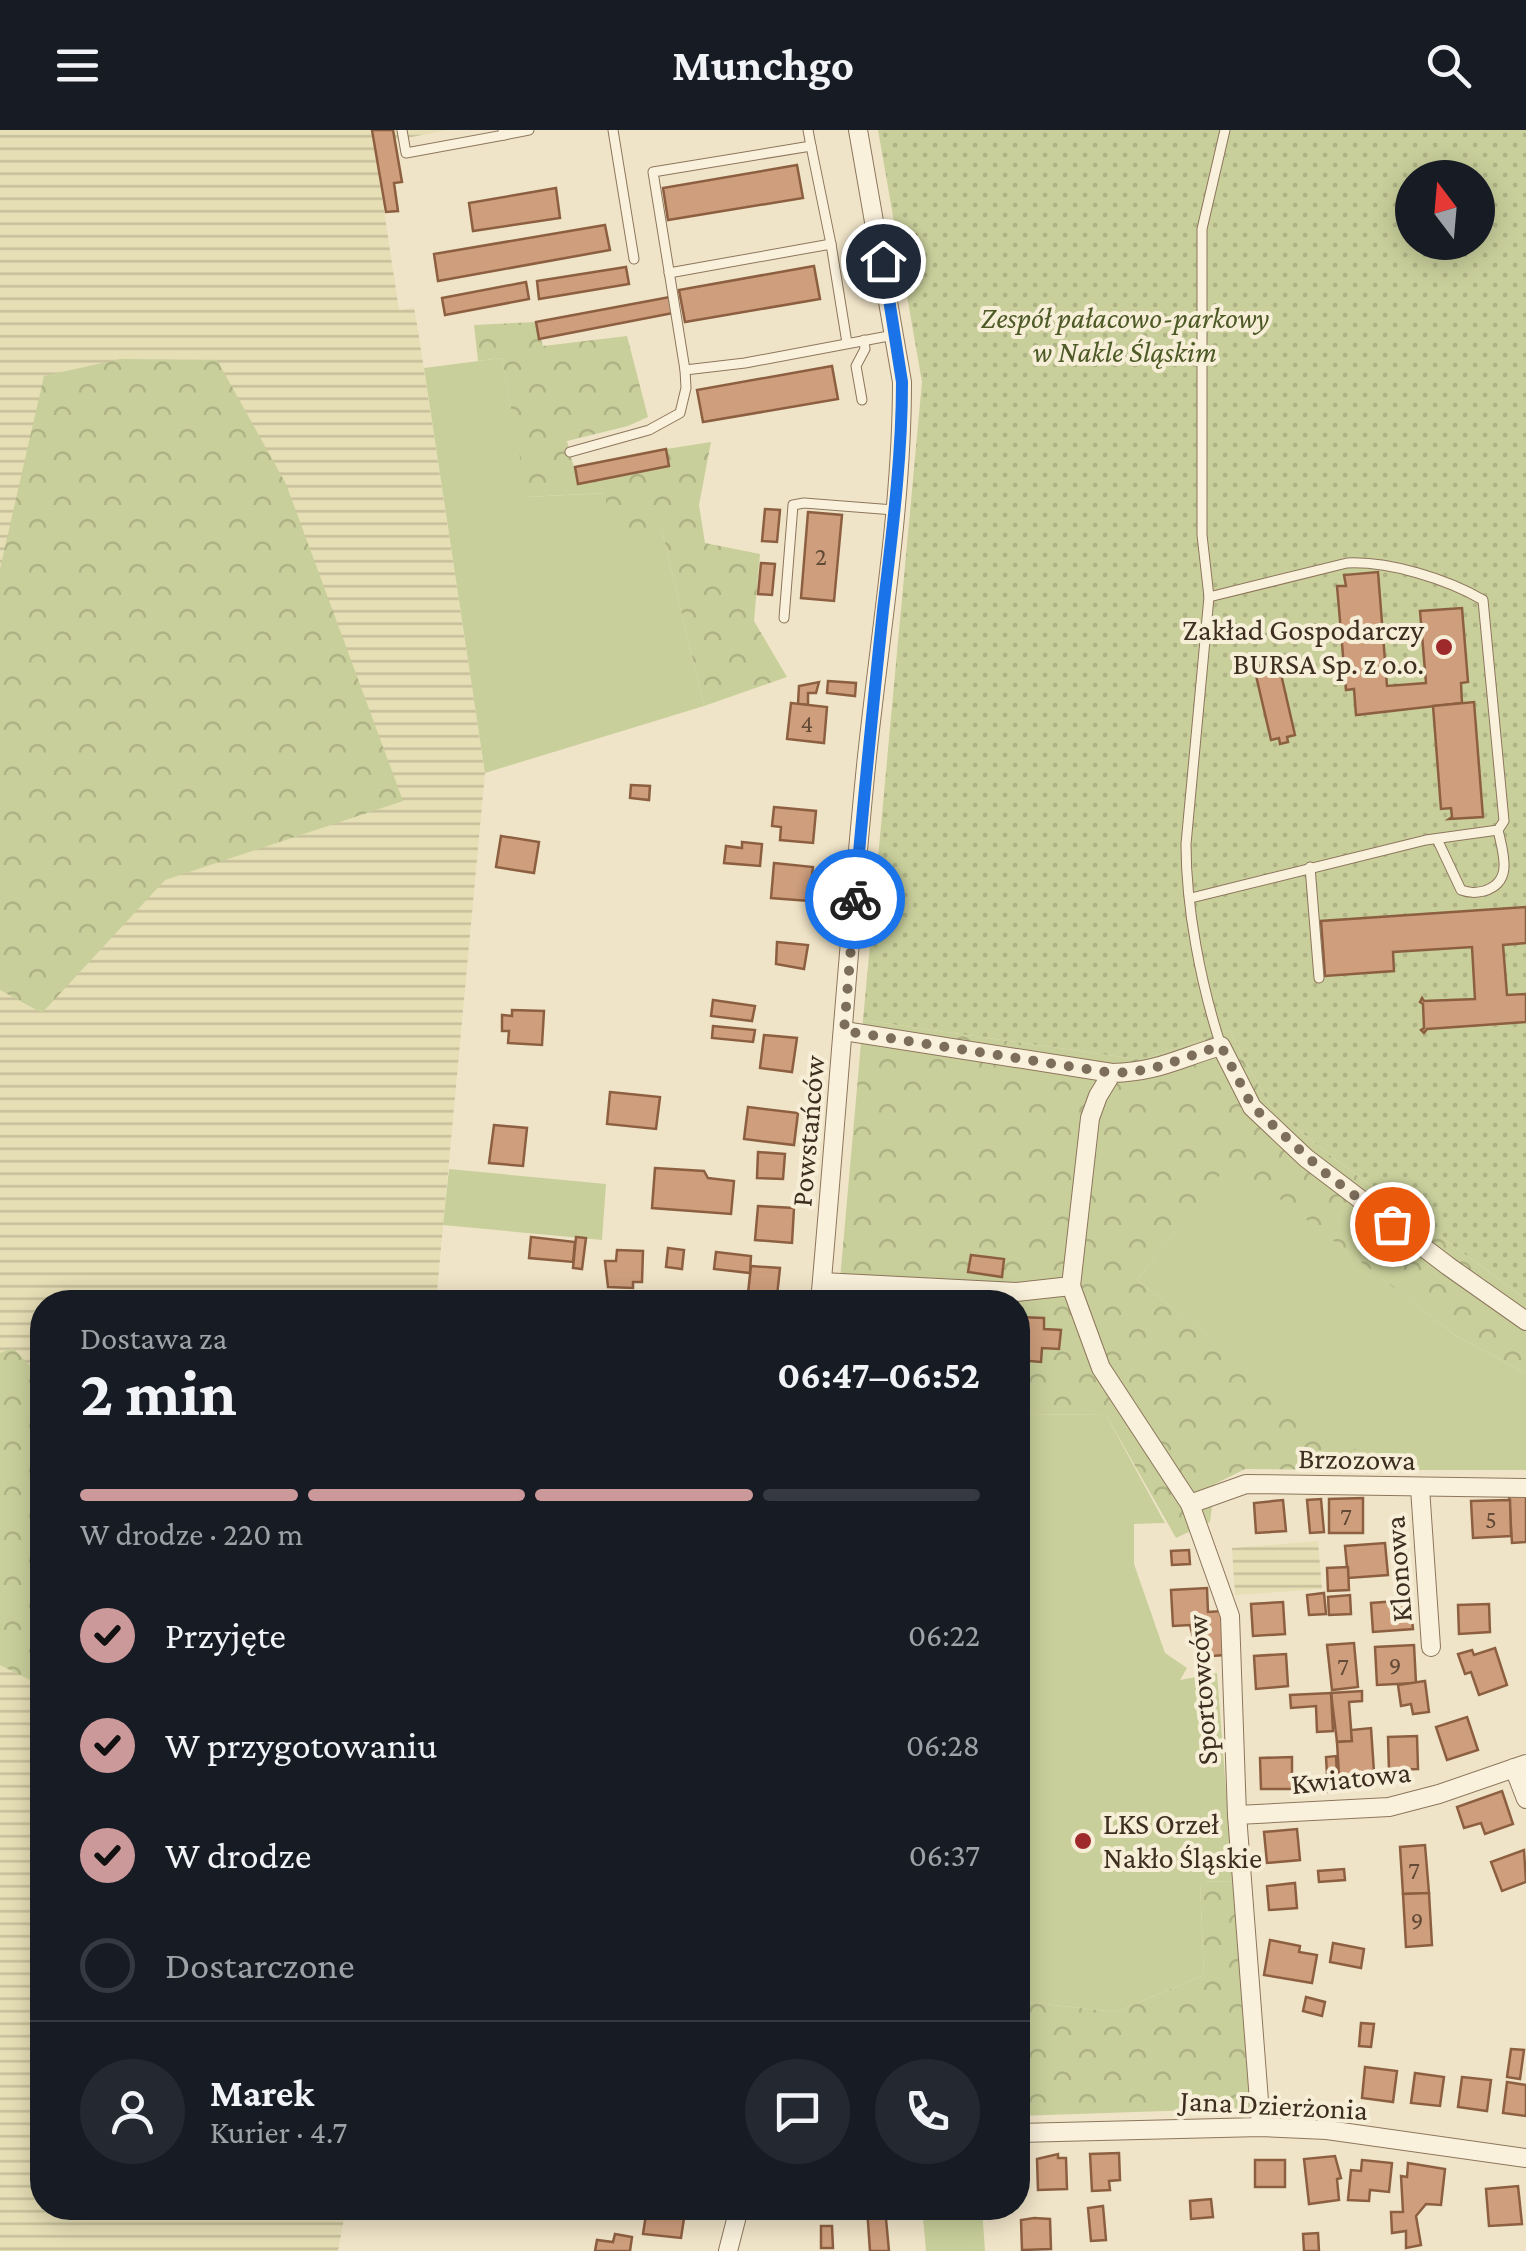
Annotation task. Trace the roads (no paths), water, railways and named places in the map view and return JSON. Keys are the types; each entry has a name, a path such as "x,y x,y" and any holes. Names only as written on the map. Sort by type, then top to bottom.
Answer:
{"street":[{"name":"Powstańców","path":"821,1290 866,768 894,510 902,382 858,130"},
{"path":"844,1031 1112,1073 1165,1068 1221,1046 1252,1106 1306,1158 1526,1320"},
{"path":"1030,1290 1071,1286 1090,1118 1112,1073"},
{"path":"822,1282 977,1290"},
{"name":"Sportowców","path":"1071,1286 1102,1368 1190,1504 1230,1616 1237,1815 1262,2127"},
{"name":"Brzozowa","path":"1190,1504 1246,1484 1526,1488"},
{"name":"Klonowa","path":"1420,1488 1431,1648"},
{"path":"1520,1766 1526,1800"},
{"name":"Kwiatowa","path":"1237,1815 1389,1806 1439,1794 1520,1766"},
{"name":"Jana Dzierżonia","path":"1030,2133 1262,2127 1327,2130 1526,2158"},
{"path":"728,2251 736,2220"}],"lane":[{"path":"402,130 406,154 529,130"},
{"path":"613,130 634,260"},
{"path":"808,130 847,343"},
{"path":"1221,1046 1206,996 1186,844 1208,598 1202,536 1202,229 1224,130"},
{"path":"570,452 650,430 680,413 686,388 685,370 653,172 811,146"},
{"path":"670,272 831,244"},
{"path":"685,370 745,363 894,335"},
{"path":"862,400 856,366 865,349 864,340"},
{"path":"784,618 794,506 804,503 894,510"},
{"path":"1208,598 1346,562 1362,562 1392,565 1483,600 1503,807 1504,821 1498,830 1506,871 1503,880 1478,892 1461,890 1437,839"},
{"path":"1191,898 1310,867 1498,830"},
{"path":"1310,867 1319,978"}],"place":[{"name":"Zakład Gospodarczy BURSA Sp. z o.o.","path":"1444,647"},
{"name":"LKS Orzeł Nakło Śląskie","path":"1083,1841"}],"park label":[{"name":"Zespół pałacowo-parkowy w Nakle Śląskim","path":"1125,335"}]}
